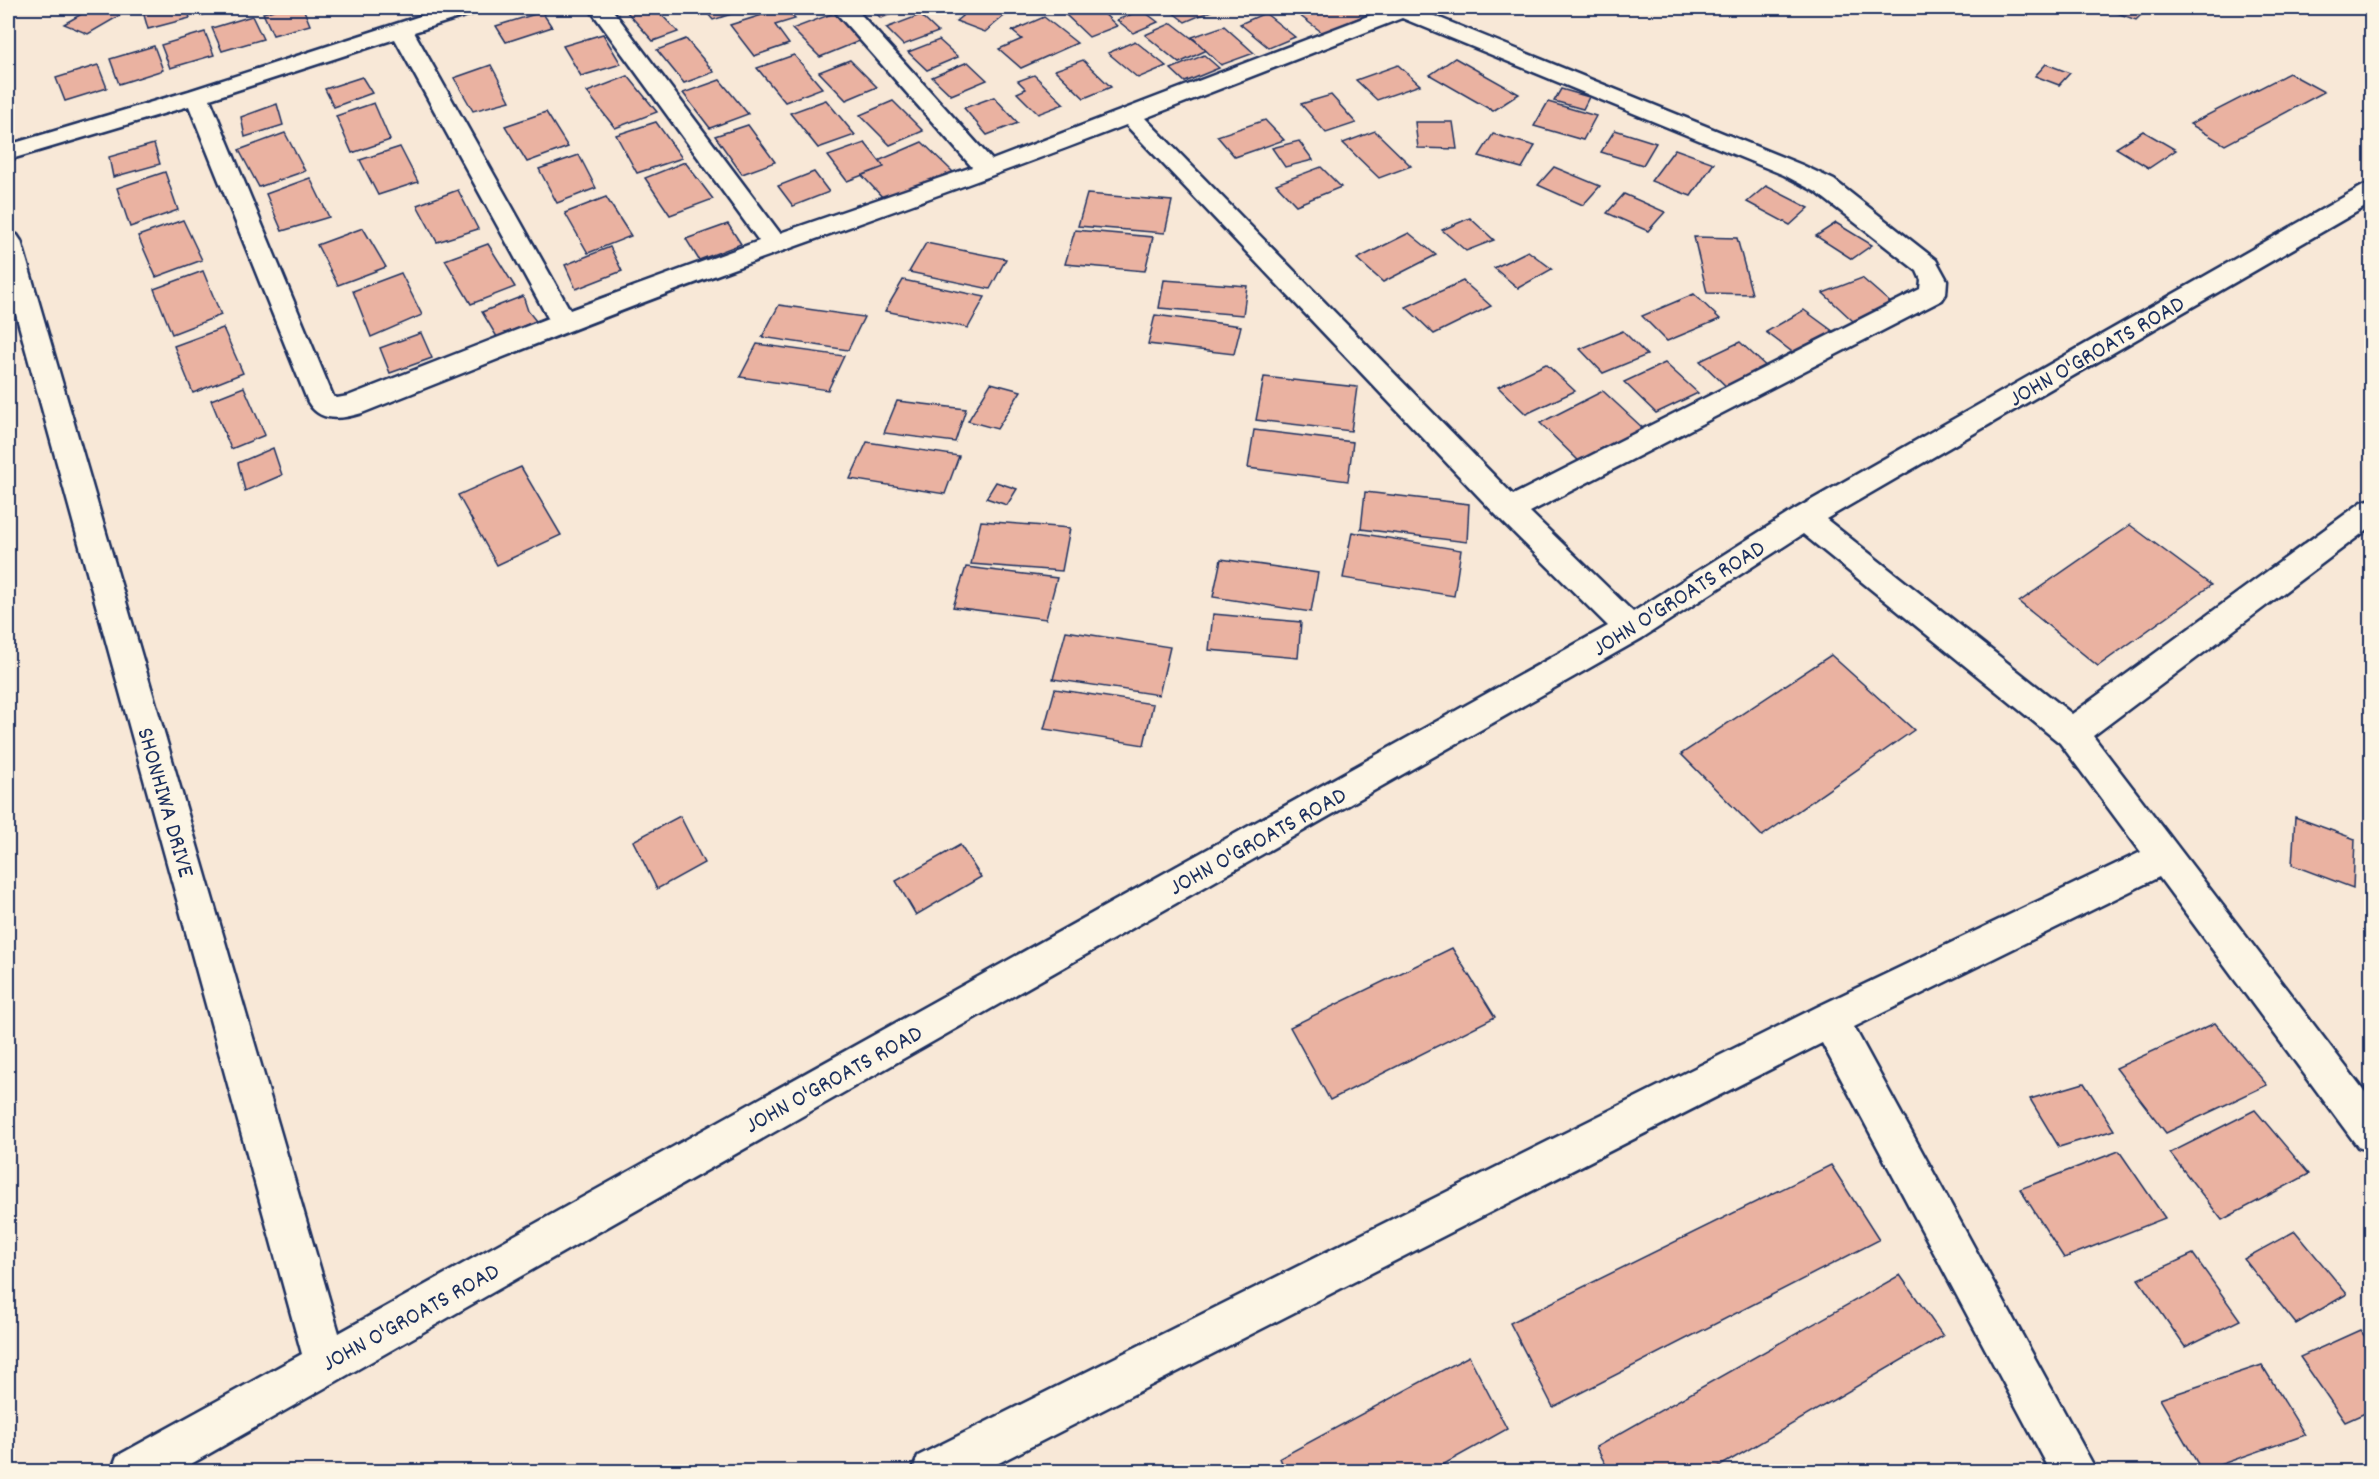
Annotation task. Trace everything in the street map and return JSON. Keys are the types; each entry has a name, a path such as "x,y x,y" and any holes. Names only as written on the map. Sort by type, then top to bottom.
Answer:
{"street":[{"path":"8,153 197,96 466,8"},
{"path":"600,8 775,244"},
{"path":"843,8 988,170"},
{"path":"197,96 322,402 333,409 352,406 564,322 775,244 988,170 1401,9 1809,178 1825,186 1927,266 1934,280 1933,294 1509,510"},
{"path":"401,29 564,322"},
{"path":"1129,115 1509,510 1631,629"},
{"name":"JOHN O'GROATS ROAD","path":"133,1472 1631,629 1804,518 2372,192"},
{"name":"SHONHIWA DRIVE","path":"8,241 326,1364"},
{"path":"2072,733 2372,510"},
{"path":"1804,518 2072,733 2372,1133"},
{"path":"934,1472 1830,1020 2165,857"},
{"path":"1830,1020 2075,1472"}],"building":[{"path":"92,8 131,9 88,34 64,24"},
{"path":"142,8 187,8 190,18 148,29"},
{"path":"199,8 230,8 202,15"},
{"path":"281,8 303,8 310,25 273,35 263,13"},
{"path":"639,8 655,8 678,32 653,41 627,12"},
{"path":"703,8 750,8 713,20"},
{"path":"784,8 795,19 775,25 789,44 754,56 730,25"},
{"path":"870,8 909,8 881,18"},
{"path":"972,8 996,8 1009,12 985,32 956,21"},
{"path":"1084,8 1098,8 1117,26 1089,37 1065,14"},
{"path":"1167,8 1218,8 1185,22"},
{"path":"1375,8 1378,10 1323,33 1291,9"},
{"path":"2104,8 2148,8 2136,20"},
{"path":"1142,10 1158,22 1133,33 1117,20"},
{"path":"542,12 552,27 506,42 496,26"},
{"path":"834,13 862,40 820,57 792,29"},
{"path":"1265,13 1295,37 1269,48 1240,24"},
{"path":"920,15 938,32 903,45 886,28"},
{"path":"252,16 263,39 222,51 212,28"},
{"path":"1044,17 1077,43 1021,68 999,49 1022,39 1012,31"},
{"path":"1172,23 1207,50 1179,63 1145,35"},
{"path":"1224,26 1254,53 1221,65 1192,37"},
{"path":"205,32 214,55 170,68 161,45"},
{"path":"603,34 621,64 581,76 563,46"},
{"path":"686,39 714,72 684,83 657,50"},
{"path":"939,40 958,57 927,70 908,52"},
{"path":"1135,41 1166,66 1138,78 1108,53"},
{"path":"154,46 163,70 119,84 110,59"},
{"path":"794,55 822,88 785,102 757,68"},
{"path":"1204,55 1219,68 1185,82 1171,69"},
{"path":"1455,58 1519,94 1493,111 1430,75"},
{"path":"850,60 877,87 846,100 819,72"},
{"path":"1083,60 1111,87 1084,98 1055,70"},
{"path":"968,62 987,80 951,95 932,77"},
{"path":"2046,64 2070,73 2059,85 2035,76"},
{"path":"98,65 107,88 65,101 56,78"},
{"path":"491,65 510,101 473,111 454,78"},
{"path":"1398,65 1420,85 1377,100 1356,80"},
{"path":"2289,73 2324,92 2225,145 2190,124"},
{"path":"1034,75 1064,104 1038,114 1017,93 1026,89 1018,81"},
{"path":"628,76 657,112 615,128 587,92"},
{"path":"362,77 372,93 334,107 325,89"},
{"path":"720,80 748,114 710,128 683,93"},
{"path":"1561,89 1589,97 1583,109 1554,101"},
{"path":"1331,95 1356,123 1326,133 1301,104"},
{"path":"994,97 1018,123 987,135 964,108"},
{"path":"826,100 855,135 818,148 790,113"},
{"path":"893,101 923,131 890,145 860,115"},
{"path":"1548,102 1596,116 1583,140 1534,126"},
{"path":"374,103 390,140 352,153 336,116"},
{"path":"277,104 283,125 245,137 241,117"},
{"path":"546,112 568,147 527,162 505,126"},
{"path":"1265,120 1284,140 1235,157 1217,136"},
{"path":"656,122 682,158 637,173 616,135"},
{"path":"1415,122 1453,122 1457,149 1418,148"},
{"path":"748,125 775,162 742,174 715,136"},
{"path":"1615,130 1656,143 1643,165 1601,152"},
{"path":"1375,131 1411,166 1379,178 1343,143"},
{"path":"2143,131 2176,150 2149,168 2116,148"},
{"path":"285,133 305,171 259,187 239,150"},
{"path":"1493,134 1535,146 1522,168 1479,156"},
{"path":"1299,141 1313,160 1285,167 1272,148"},
{"path":"922,142 953,172 886,201 857,170"},
{"path":"865,143 884,167 847,181 828,156"},
{"path":"154,144 160,164 113,177 109,157"},
{"path":"400,147 418,182 378,195 360,160"},
{"path":"1675,149 1714,163 1691,196 1651,181"},
{"path":"579,155 596,188 557,203 539,169"},
{"path":"685,162 713,199 670,215 645,178"},
{"path":"1321,167 1341,187 1296,205 1276,184"},
{"path":"1554,167 1600,186 1583,205 1538,185"},
{"path":"165,172 178,210 130,227 117,188"},
{"path":"814,172 829,192 793,206 778,186"},
{"path":"310,178 329,217 282,231 266,194"},
{"path":"1766,186 1809,208 1790,225 1747,202"},
{"path":"458,190 478,229 437,242 417,205"},
{"path":"1087,194 1172,201 1165,233 1078,226"},
{"path":"1624,194 1665,212 1648,231 1607,213"},
{"path":"606,197 631,236 588,253 565,213"},
{"path":"1470,218 1494,240 1466,251 1442,230"},
{"path":"183,220 202,260 156,277 138,236"},
{"path":"1836,223 1872,245 1852,259 1816,236"},
{"path":"728,224 741,244 699,260 686,239"},
{"path":"363,228 386,267 338,285 317,245"},
{"path":"1075,230 1153,237 1145,271 1065,264"},
{"path":"1409,233 1436,255 1383,282 1357,259"},
{"path":"1694,237 1737,238 1752,294 1707,293"},
{"path":"926,243 1006,259 990,289 909,272"},
{"path":"488,244 515,287 471,304 445,260"},
{"path":"610,247 622,271 576,289 565,265"},
{"path":"1528,251 1552,269 1518,288 1494,268"},
{"path":"203,271 221,315 172,334 154,289"},
{"path":"401,273 422,315 371,337 353,291"},
{"path":"1862,278 1893,305 1853,321 1823,293"},
{"path":"903,280 985,297 968,328 885,311"},
{"path":"1164,280 1247,286 1243,315 1159,308"},
{"path":"1463,281 1491,306 1434,334 1406,307"},
{"path":"1694,294 1720,319 1667,341 1642,316"},
{"path":"523,296 528,311 536,321 497,337 482,312"},
{"path":"779,305 864,317 848,350 762,337"},
{"path":"1804,310 1834,332 1795,354 1766,332"},
{"path":"1155,315 1241,326 1234,354 1148,344"},
{"path":"223,328 243,373 193,393 174,346"},
{"path":"1623,331 1647,355 1603,373 1580,349"},
{"path":"421,333 432,358 390,373 380,348"},
{"path":"1740,342 1772,372 1731,391 1700,361"},
{"path":"757,344 844,356 828,390 740,377"},
{"path":"1665,363 1698,393 1656,413 1624,382"},
{"path":"1546,364 1575,391 1526,414 1498,387"},
{"path":"1264,377 1357,387 1351,431 1256,420"},
{"path":"991,383 1021,391 997,429 968,421"},
{"path":"244,387 265,435 231,449 211,400"},
{"path":"1603,391 1645,430 1581,463 1540,423"},
{"path":"897,401 966,409 955,442 884,433"},
{"path":"1254,430 1353,442 1348,481 1248,468"},
{"path":"867,442 959,456 945,494 850,479"},
{"path":"273,448 282,475 245,491 238,463"},
{"path":"521,467 561,535 497,565 458,495"},
{"path":"996,482 1017,489 1007,505 986,498"},
{"path":"1365,492 1469,504 1467,542 1361,529"},
{"path":"981,521 1070,528 1062,571 971,564"},
{"path":"2130,525 2211,585 2098,666 2019,602"},
{"path":"1352,532 1461,550 1454,596 1343,578"},
{"path":"1221,559 1318,573 1311,612 1213,597"},
{"path":"966,567 1057,578 1046,619 953,607"},
{"path":"1213,614 1301,622 1298,658 1209,650"},
{"path":"1066,631 1170,647 1159,695 1053,679"},
{"path":"1831,655 1914,730 1762,836 1681,754"},
{"path":"1055,689 1153,704 1144,745 1044,729"},
{"path":"680,816 704,863 657,889 633,841"},
{"path":"2295,817 2355,839 2353,888 2292,865"},
{"path":"960,845 981,877 916,915 896,881"},
{"path":"1452,948 1495,1017 1330,1100 1290,1027"},
{"path":"2215,1023 2267,1085 2166,1133 2116,1068"},
{"path":"2084,1083 2114,1130 2059,1147 2030,1099"},
{"path":"2255,1110 2309,1174 2222,1220 2170,1153"},
{"path":"2119,1151 2165,1218 2064,1258 2020,1189"},
{"path":"1831,1165 1879,1240 1553,1407 1510,1323"},
{"path":"2295,1231 2347,1294 2296,1324 2244,1259"},
{"path":"2193,1254 2240,1320 2185,1347 2138,1279"},
{"path":"1900,1275 1943,1336 1710,1472 1610,1472 1596,1447"},
{"path":"2360,1330 2372,1346 2372,1410 2345,1422 2300,1357"},
{"path":"1469,1356 1507,1429 1430,1472 1286,1472 1280,1458"},
{"path":"2262,1365 2305,1435 2202,1471 2160,1399"}]}
